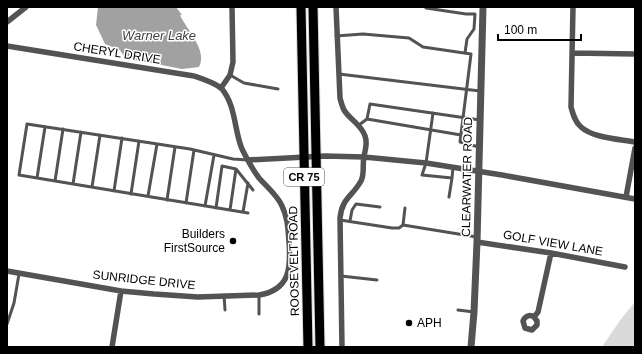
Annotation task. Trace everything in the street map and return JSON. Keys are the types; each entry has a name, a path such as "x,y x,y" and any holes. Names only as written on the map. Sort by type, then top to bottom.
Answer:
{"main road":[{"name":"ROOSEVELT ROAD","path":"301,7 308,347"},
{"name":"ROOSEVELT ROAD","path":"313,7 320,347"}],"street":[{"path":"7,22 26,7"},
{"path":"232,7 233,62 230,75 221,88 232,106 236,129 242,149 248,160 316,156 364,157 426,163 635,199"},
{"path":"336,7 336,36 340,98 344,109 359,125 366,136 367,147 364,157 362,178 341,208 342,347"},
{"path":"573,7 571,107 574,117 580,126 588,132 635,142"},
{"name":"CLEARWATER ROAD","path":"471,347 477,239 481,55 480,12"},
{"name":"CHERYL DRIVE","path":"7,46 194,76 221,88"},
{"path":"572,53 635,54"},
{"path":"626,197 635,148"},
{"name":"SUNRIDGE DRIVE","path":"7,271 121,291 154,294 198,297 259,295 269,293 278,287 287,276 291,260 288,222 282,205 258,176 248,160"},
{"name":"GOLF VIEW LANE","path":"477,239 625,267"},
{"path":"534,317 538,312 551,253"},
{"path":"112,347 121,291"}],"lane":[{"path":"426,8 466,14 480,12 474,30 467,39 465,53"},
{"path":"336,36 363,34 409,38 423,47 481,55"},
{"path":"470,54 460,142 479,147"},
{"path":"339,74 480,92"},
{"path":"230,75 244,83 278,89"},
{"path":"367,120 370,104 480,120"},
{"path":"433,113 426,163 422,175 452,178"},
{"path":"359,125 367,120 461,135"},
{"path":"248,160 233,159 175,146 27,124 20,175 248,213"},
{"path":"37,178 45,127"},
{"path":"55,181 63,129"},
{"path":"73,184 81,132"},
{"path":"92,187 100,135"},
{"path":"114,191 122,138"},
{"path":"131,194 139,141"},
{"path":"148,196 157,144"},
{"path":"167,200 175,146"},
{"path":"186,203 194,150"},
{"path":"205,206 214,154"},
{"path":"216,208 222,166 236,169 253,190"},
{"path":"449,197 453,167"},
{"path":"230,210 236,169"},
{"path":"243,212 248,183"},
{"path":"350,221 352,210 356,204 380,207"},
{"path":"403,225 405,208"},
{"path":"340,220 392,228 399,228 403,225 477,239"},
{"path":"7,324 14,303 19,274"},
{"path":"341,276 377,280"},
{"path":"259,295 259,314"},
{"path":"224,296 225,310"},
{"path":"458,310 474,312"}],"shaded area":[{"path":"635,302 635,347 602,347 621,319"}],"water":[{"name":"Warner Lake","path":"98,7 176,7 182,15 180,15 199,47 201,61 199,67 182,69 125,58 120,50 105,44 96,25"}],"place":[{"name":"Builders FirstSource","path":"233,241"},
{"name":"APH","path":"409,323"}]}
